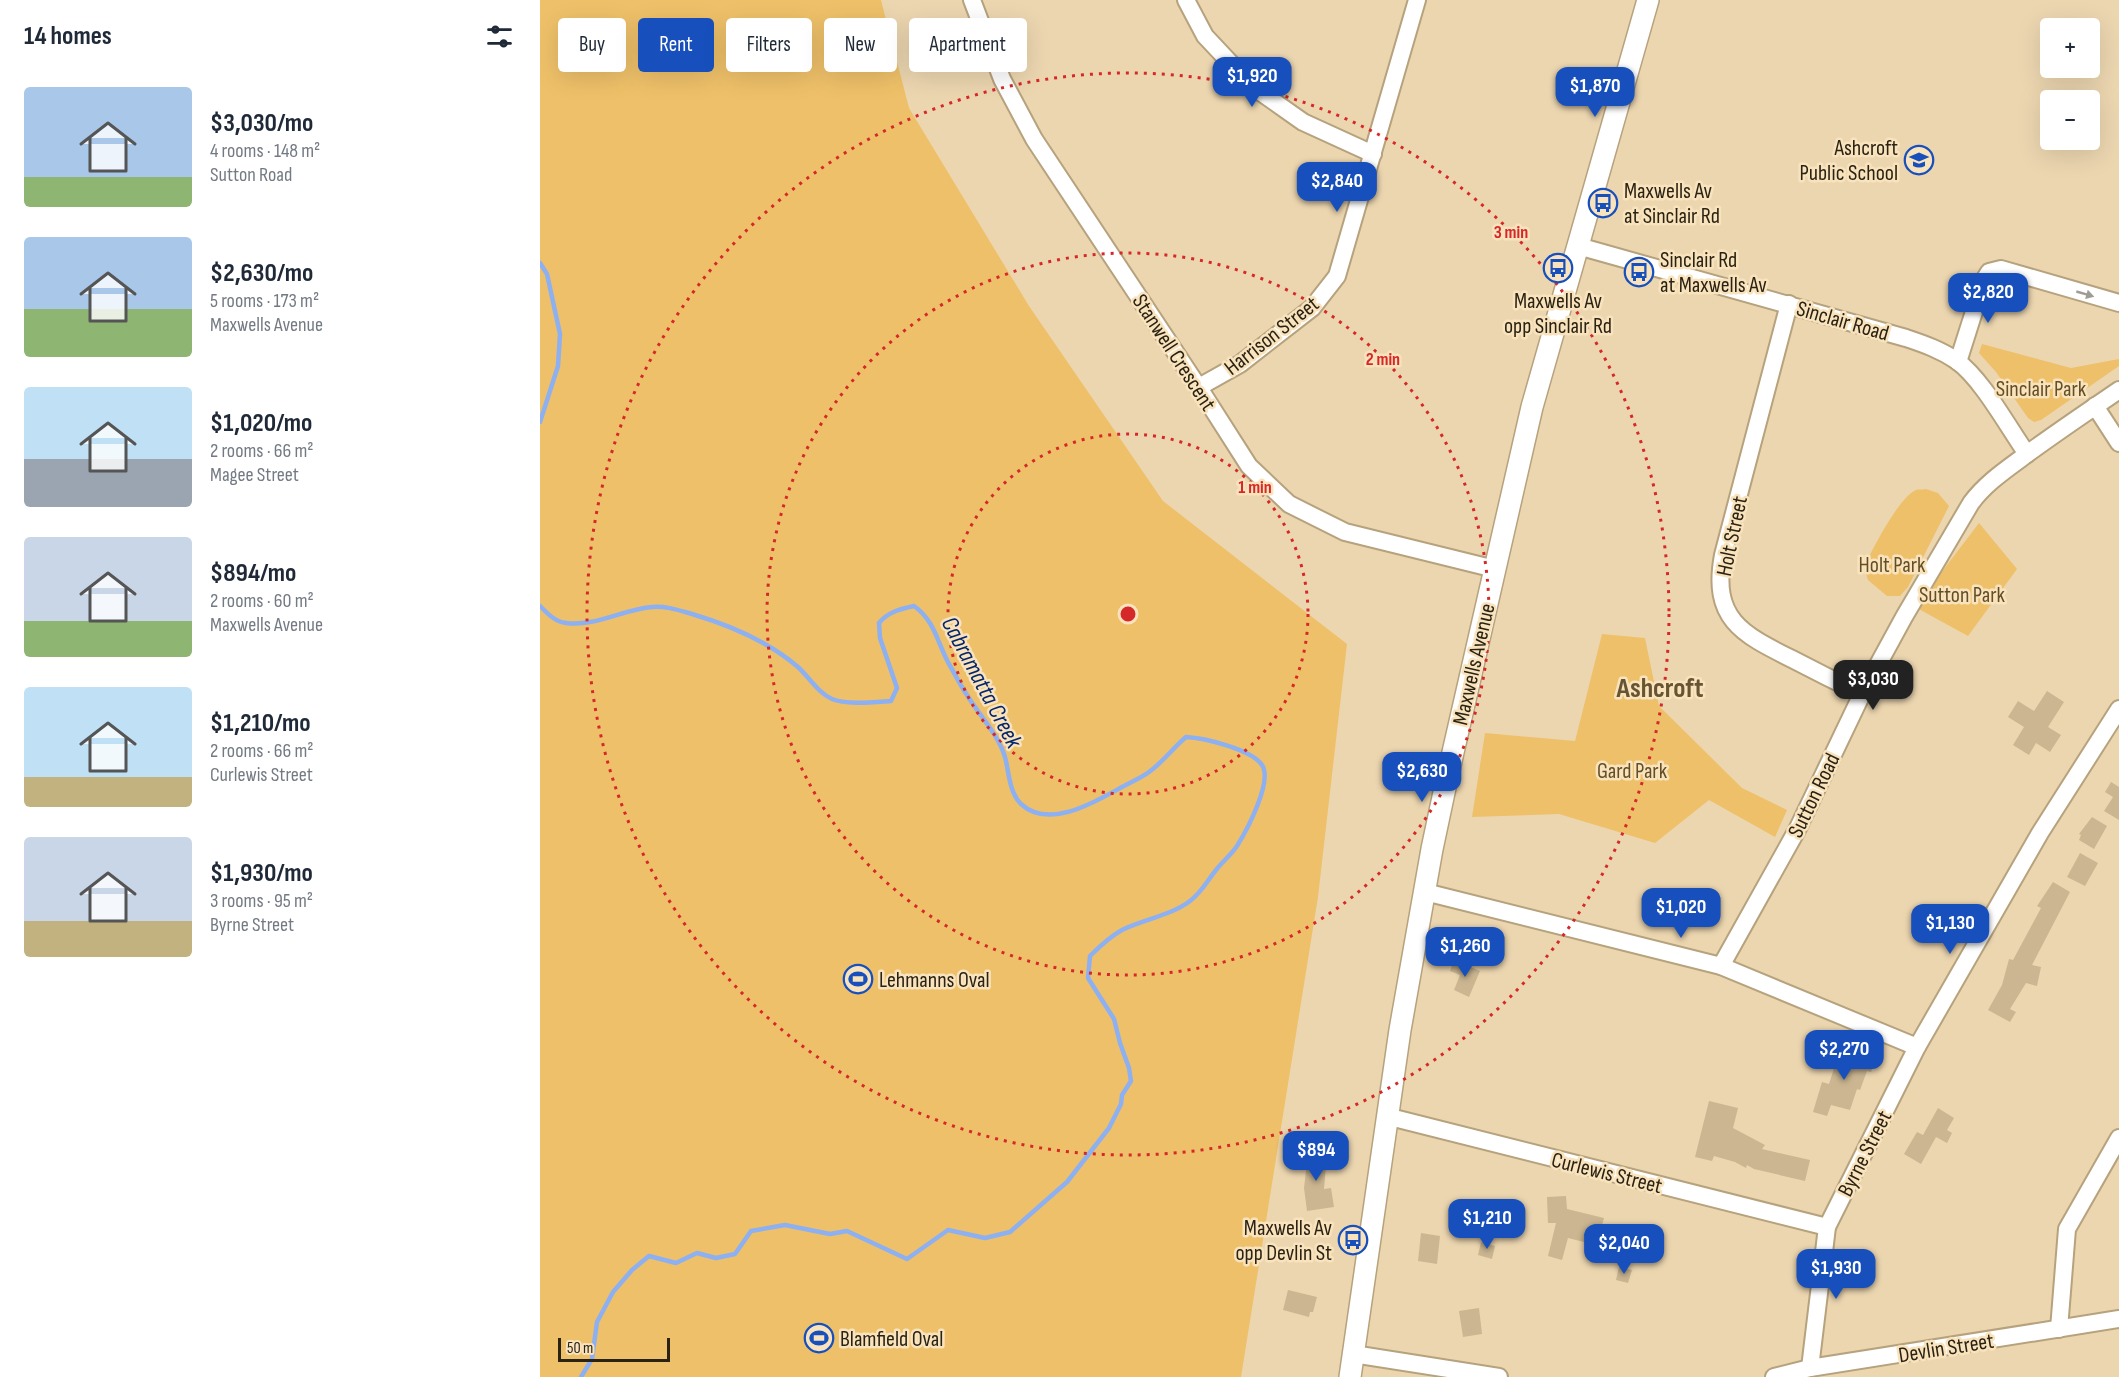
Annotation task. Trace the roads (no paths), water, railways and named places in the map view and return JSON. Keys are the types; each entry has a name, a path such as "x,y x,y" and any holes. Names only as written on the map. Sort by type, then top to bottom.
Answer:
{"street":[{"name":"Stanwell Crescent","path":"972,0 1002,79 1034,139 1249,466 1289,504 1345,532 1495,569"},
{"path":"1186,0 1205,36 1252,87 1303,122 1373,154"},
{"name":"Harrison Street","path":"1199,387 1240,364 1312,308 1337,276 1417,0"},
{"name":"Maxwells Avenue","path":"1350,1377 1386,1116 1446,783 1532,407 1648,0"},
{"name":"Sinclair Road","path":"1578,246 1789,304 1936,349 1958,362 1984,391 2027,454"},
{"path":"1958,362 1984,280 1989,272 2000,269 2119,303"},
{"name":"Holt Street","path":"1789,304 1720,570 1723,600 1731,616 1752,638 1862,694"},
{"name":"Sutton Road","path":"1721,966 1797,830 1862,694 1971,503 1994,479 2119,390"},
{"path":"2096,406 2119,443"},
{"name":"Byrne Street","path":"1810,1368 1827,1227 1917,1047 2040,833 2119,709"},
{"path":"1425,892 1721,966 1917,1047"},
{"name":"Curlewis Street","path":"1386,1116 1827,1227"},
{"path":"2059,1329 2067,1229 2119,1138"},
{"name":"Devlin Street","path":"1774,1377 1810,1368 2119,1319"},
{"path":"1353,1354 1499,1377"}],"waterway":[{"name":"Cabramatta Creek","path":"540,263 547,274 560,334 558,366 540,422"},
{"name":"Cabramatta Creek","path":"540,606 555,619 577,624 652,607 692,614 720,623 761,642 787,658 818,689 832,699 861,703 891,701 897,688 880,638 879,623 890,614 914,606 927,618 960,683 998,740 1017,799 1032,811 1045,814 1072,811 1099,800 1146,774 1186,737 1238,749 1256,759 1262,765 1264,772 1262,793 1241,839 1198,894 1174,910 1122,930 1109,938 1090,956 1088,978 1114,1019 1131,1081 1122,1095 1121,1104 1109,1128 1067,1182 1010,1232 985,1238 948,1230 907,1259 847,1231 830,1234 785,1225 751,1231 735,1254 716,1258 697,1253 676,1263 649,1256 632,1270 613,1292 597,1322 592,1359 581,1377"}],"place":[{"name":"Ashcroft Public School","path":"1919,160"},
{"name":"Maxwells Av at Sinclair Rd","path":"1603,203"},
{"name":"Maxwells Av opp Sinclair Rd","path":"1558,268"},
{"name":"Sinclair Rd at Maxwells Av","path":"1639,272"},
{"name":"Lehmanns Oval","path":"858,979"},
{"name":"Maxwells Av opp Devlin St","path":"1353,1240"},
{"name":"Blamfield Oval","path":"819,1338"}],"district":[{"name":"Ashcroft","path":"1660,687"}],"park label":[{"name":"Sinclair Park","path":"2041,388"},
{"name":"Holt Park","path":"1892,564"},
{"name":"Sutton Park","path":"1962,594"},
{"name":"Gard Park","path":"1632,770"}]}
